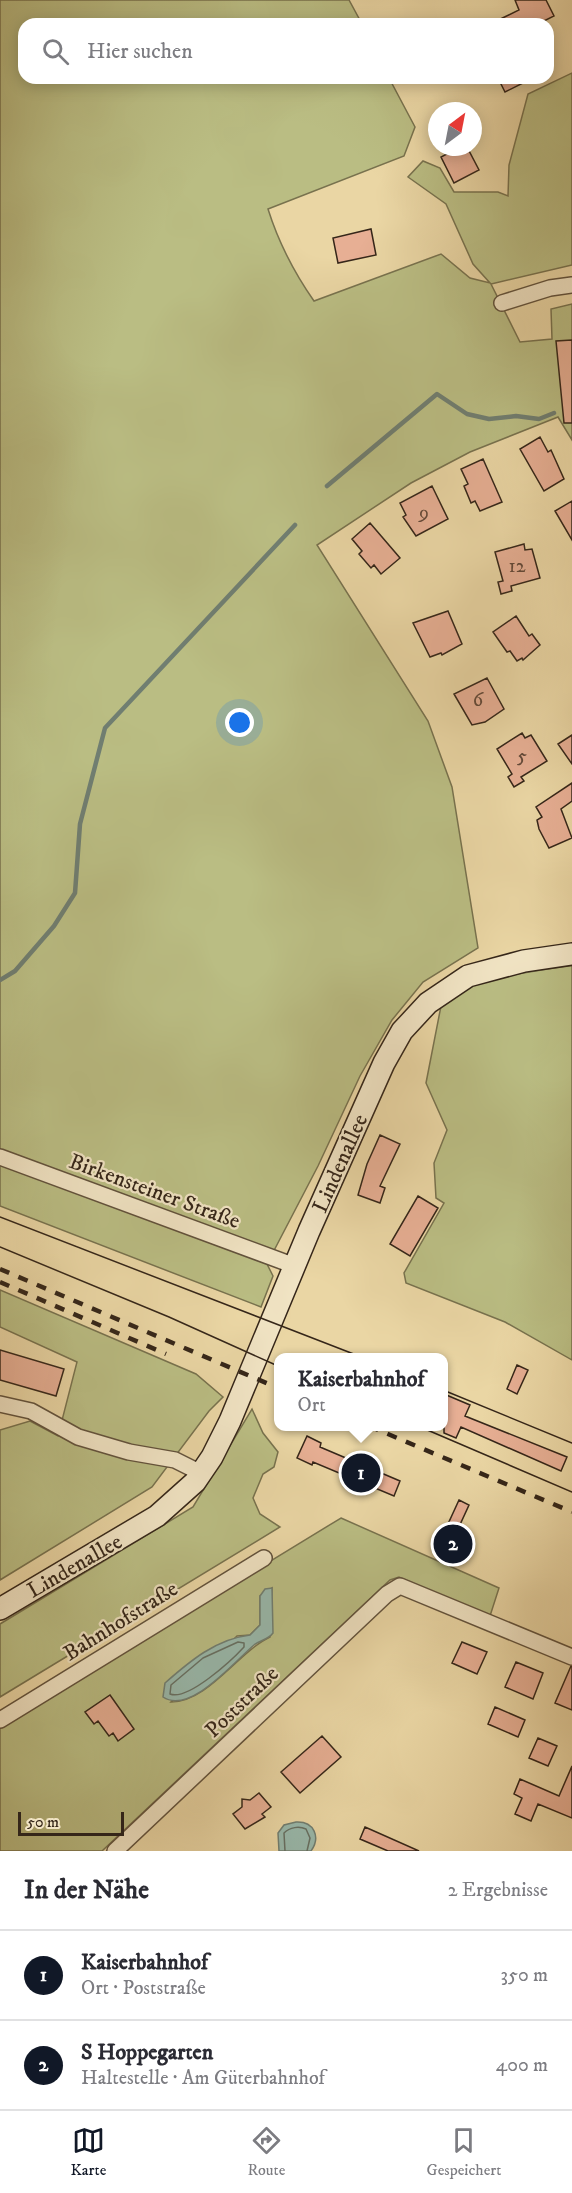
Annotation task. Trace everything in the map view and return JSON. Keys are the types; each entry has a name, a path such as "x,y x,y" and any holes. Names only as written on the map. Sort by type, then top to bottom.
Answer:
{"street":[{"path":"502,303 550,288 572,285"},
{"name":"Lindenallee","path":"0,1609 157,1516 183,1495 201,1473 230,1421 384,1063 402,1031 440,993 468,976 524,961 572,954"},
{"name":"Birkensteiner Straße","path":"0,1157 295,1266"},
{"path":"0,1404 31,1411 78,1437 129,1452 175,1460 201,1473"},
{"name":"Bahnhofstraße","path":"0,1720 264,1558"},
{"name":"Poststraße","path":"116,1851 387,1594 400,1586 572,1657"}],"green space":[{"path":"0,0 349,0 359,18 18,18 18,84 392,84 415,127 404,156 268,209 287,257 314,301 441,254 470,278 490,283 473,264 446,204 408,177 423,161 440,168 454,192 498,192 508,196 509,165 528,94 549,84 554,84 554,82 572,73 572,265 491,284 520,342 552,339 551,309 572,304 572,440 558,417 470,452 411,483 317,545 428,721 452,787 478,948 423,982 392,1020 360,1076 318,1166 267,1264 273,1276 261,1307 0,1206"},
{"path":"572,965 572,1360 505,1322 406,1283 404,1273 444,1203 436,1198 434,1163 447,1130 426,1083 441,1006 456,992 492,978"},
{"path":"0,1290 196,1374 223,1397 209,1411 152,1487 0,1580 0,1430 30,1421 58,1436 77,1362 0,1327"},
{"path":"252,1409 263,1433 278,1452 274,1467 263,1474 253,1498 260,1514 280,1527 0,1697 0,1624 193,1507"},
{"path":"341,1518 499,1588 490,1616 399,1577 390,1580 102,1851 0,1851 0,1726","holes":["272,1588 270,1637 246,1653 198,1694 185,1700 171,1702 237,1636 250,1635 260,1625 260,1596"]}],"water":[{"path":"272,1588 273,1633 271,1635 254,1645 224,1674 198,1693 186,1699 174,1701 163,1697 165,1683 194,1659 226,1641 250,1635 260,1625 260,1596 265,1589"},
{"path":"296,1822 307,1824 314,1831 314,1846 311,1851 279,1851 278,1833 284,1825"}],"building":[{"path":"515,0 546,0 554,16 550,18 502,18 519,10"},
{"path":"501,84 521,84 505,92"},
{"path":"472,156 479,170 454,183 441,157"},
{"path":"371,229 376,255 338,263 333,238"},
{"path":"572,340 572,423 564,423 556,341"},
{"path":"540,437 548,452 551,450 564,479 544,491 520,449"},
{"path":"483,459 502,502 480,511 475,501 471,503 464,486 468,484 461,469"},
{"path":"432,486 448,519 416,536 403,517 406,515 400,503"},
{"path":"572,501 572,540 555,511"},
{"path":"370,523 400,558 381,574 374,565 371,568 359,554 362,551 352,539"},
{"path":"524,544 525,550 532,549 540,578 511,586 512,591 501,594 498,582 503,581 495,552"},
{"path":"448,611 462,644 442,655 441,653 430,657 413,623"},
{"path":"516,616 529,636 532,634 540,645 523,660 522,658 517,661 510,651 507,652 493,632"},
{"path":"487,678 504,709 485,722 472,725 454,694"},
{"path":"522,733 525,738 531,735 547,761 521,777 524,781 514,787 508,777 512,774 497,749"},
{"path":"572,735 572,764 558,744"},
{"path":"572,783 572,801 561,809 572,838 549,848 539,829 537,820 542,817 536,807"},
{"path":"380,1135 400,1144 380,1186 385,1188 380,1203 358,1195 367,1164"},
{"path":"418,1196 438,1208 410,1256 390,1244"},
{"path":"0,1350 64,1369 56,1396 0,1380"},
{"path":"517,1365 528,1370 517,1394 507,1389"},
{"path":"448,1396 470,1405 465,1416 567,1457 561,1471 461,1427 456,1438 444,1433 448,1431"},
{"path":"307,1436 321,1443 320,1447 400,1481 394,1496 313,1462 312,1465 297,1458"},
{"path":"459,1500 469,1505 458,1529 448,1524"},
{"path":"462,1642 487,1652 477,1674 452,1663"},
{"path":"516,1662 543,1673 533,1699 505,1687"},
{"path":"572,1667 572,1710 555,1703"},
{"path":"110,1695 134,1729 118,1741 113,1733 109,1736 98,1721 94,1724 85,1712"},
{"path":"495,1707 525,1720 518,1737 488,1724"},
{"path":"322,1736 341,1757 300,1793 281,1772"},
{"path":"538,1738 557,1746 548,1766 529,1758"},
{"path":"572,1766 572,1818 538,1804 531,1821 515,1814 522,1798 514,1794 520,1779 559,1796"},
{"path":"259,1793 271,1807 262,1814 265,1817 245,1829 233,1814 242,1807 242,1799 250,1800"},
{"path":"365,1827 419,1851 388,1851 360,1839"}],"waterway":[{"path":"327,486 437,394 467,414 489,419 516,416 539,419 554,413"},
{"path":"0,980 15,971 54,926 75,893 80,824 105,728 295,525"}],"tram line":[{"path":"0,1217 351,1353"},
{"path":"0,1247 169,1317 274,1364"},
{"path":"448,1392 572,1443"},
{"path":"430,1431 572,1492"}],"railway":[{"path":"0,1269 274,1386"},
{"path":"0,1282 166,1354"},
{"path":"381,1431 572,1512"}],"place":[{"name":"Kaiserbahnhof","path":"361,1473"},
{"name":"S Hoppegarten","path":"453,1544"}]}
